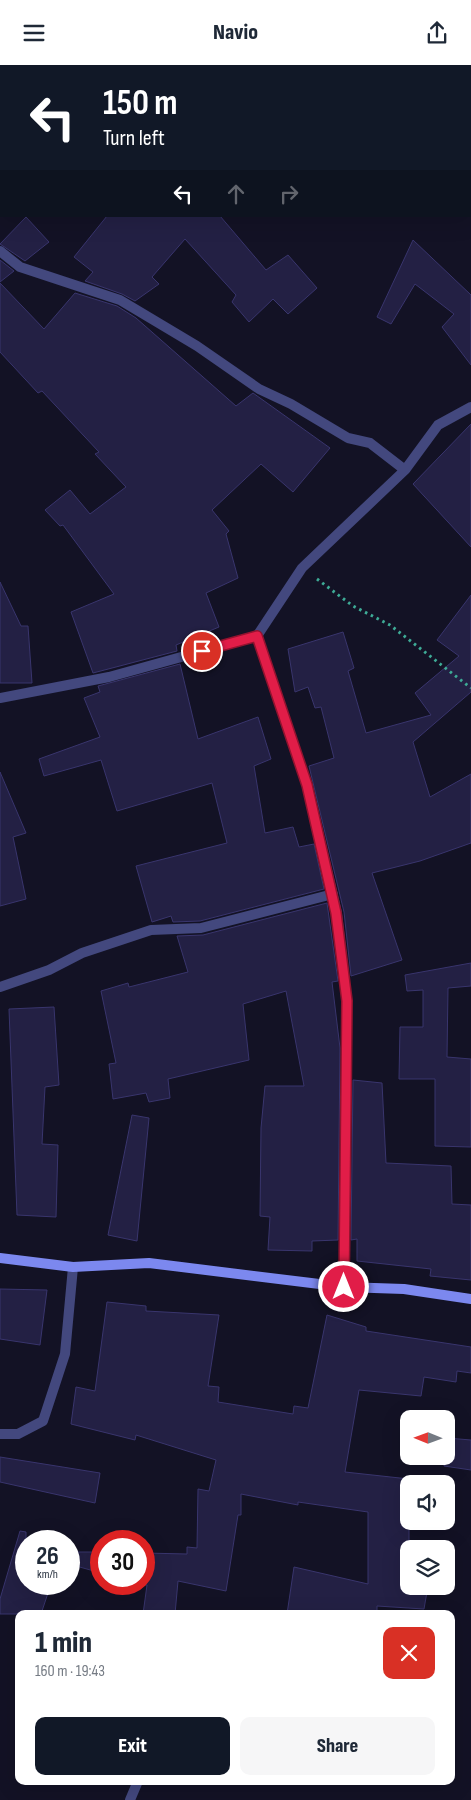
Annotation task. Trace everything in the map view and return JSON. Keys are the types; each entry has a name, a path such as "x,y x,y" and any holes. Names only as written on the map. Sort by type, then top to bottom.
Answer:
{"street":[{"path":"0,251 20,267 120,300 197,346 259,389 291,404 348,437 370,443 405,470"},
{"path":"0,699 109,677 257,636 302,568 405,470 438,425 471,407"},
{"path":"257,636 307,785 334,894 347,1001 344,1287"},
{"path":"0,987 49,970 82,953 151,930 201,928 334,894"},
{"path":"0,1258 73,1267 149,1263 344,1287 404,1289 471,1299"},
{"path":"0,1434 18,1434 43,1421 65,1354 73,1267"},
{"path":"130,1800 136,1785"}],"path":[{"path":"302,568 353,606 390,625 471,688"}],"building":[{"path":"26,217 49,242 25,261 0,244"},
{"path":"106,217 221,217 266,270 288,255 317,288 288,314 273,299 249,322 232,302 236,295 185,239 152,277 159,284 135,301 122,294 85,281 93,272 74,257"},
{"path":"413,240 471,295 471,365 442,327 454,314 415,284 391,324 377,317"},
{"path":"0,260 14,271 0,282"},
{"path":"0,283 44,329 75,293 117,306 136,318 236,406 253,393 330,448 293,492 261,464 212,510 229,531 226,534 238,578 206,593 219,627 176,645 177,651 93,673 71,612 114,594 63,525 60,526 45,510 70,490 90,514 126,487 95,454 99,452 42,391 38,393 0,352"},
{"path":"471,424 471,547 413,484"},
{"path":"0,582 21,626 28,626 32,683 0,683"},
{"path":"471,595 471,692 413,742 430,797 471,774 471,843 420,861 372,873 402,960 351,976 344,912 309,766 334,758 321,707 315,708 308,687 295,692 288,649 343,632 354,668 348,671 366,733 431,715 415,693 459,656 437,640"},
{"path":"180,664 198,739 258,717 271,759 254,766 265,833 293,827 299,847 314,844 324,889 200,921 173,922 171,916 152,922 136,866 227,843 212,783 117,811 101,760 44,776 39,759 100,737 84,698 100,692 98,686"},
{"path":"0,772 26,833 13,837 26,899 0,906"},
{"path":"327,903 338,981 332,982 340,1048 338,1240 312,1241 312,1251 268,1250 270,1217 260,1216 261,1128 265,1086 304,1086 286,991 243,1004 249,1060 168,1079 170,1098 149,1102 146,1093 113,1099 109,1064 116,1063 101,991 128,983 129,987 188,972 177,936 203,935"},
{"path":"471,963 471,986 448,988 447,1057 471,1059 471,1147 435,1146 435,1079 399,1079 400,1027 423,1027 423,990 407,991 405,975"},
{"path":"54,1007 59,1085 45,1087 42,1144 58,1145 56,1217 17,1215 9,1009"},
{"path":"353,1080 382,1083 386,1163 451,1166 452,1204 471,1205 471,1280 430,1276 431,1269 357,1261 357,1239 351,1240"},
{"path":"132,1115 149,1118 137,1241 108,1235"},
{"path":"0,1289 47,1290 40,1345 0,1339"},
{"path":"107,1302 146,1306 146,1311 219,1315 208,1386 219,1387 218,1402 293,1414 294,1406 308,1408 327,1315 366,1327 366,1331 471,1347 471,1373 457,1371 456,1382 424,1377 421,1396 359,1390 345,1472 400,1478 400,1530 409,1530 409,1540 400,1540 400,1595 426,1595 424,1609 377,1606 377,1610 288,1610 294,1567 368,1584 368,1512 298,1502 298,1505 241,1494 241,1515 238,1515 226,1591 178,1581 175,1610 144,1610 146,1595 155,1595 155,1553 187,1554 187,1547 197,1548 198,1489 209,1491 216,1460 136,1435 135,1440 71,1424 76,1387 95,1391"},
{"path":"455,1439 471,1440 471,1470 444,1466 455,1465"},
{"path":"0,1457 100,1473 95,1503 0,1482"},
{"path":"15,1548 15,1595 47,1595 42,1610 15,1610 15,1614 0,1614 0,1599"},
{"path":"80,1552 90,1552 90,1570 80,1567"}],"route":[{"path":"202,651 257,636 307,785 334,894 347,1001 344,1287"}]}
